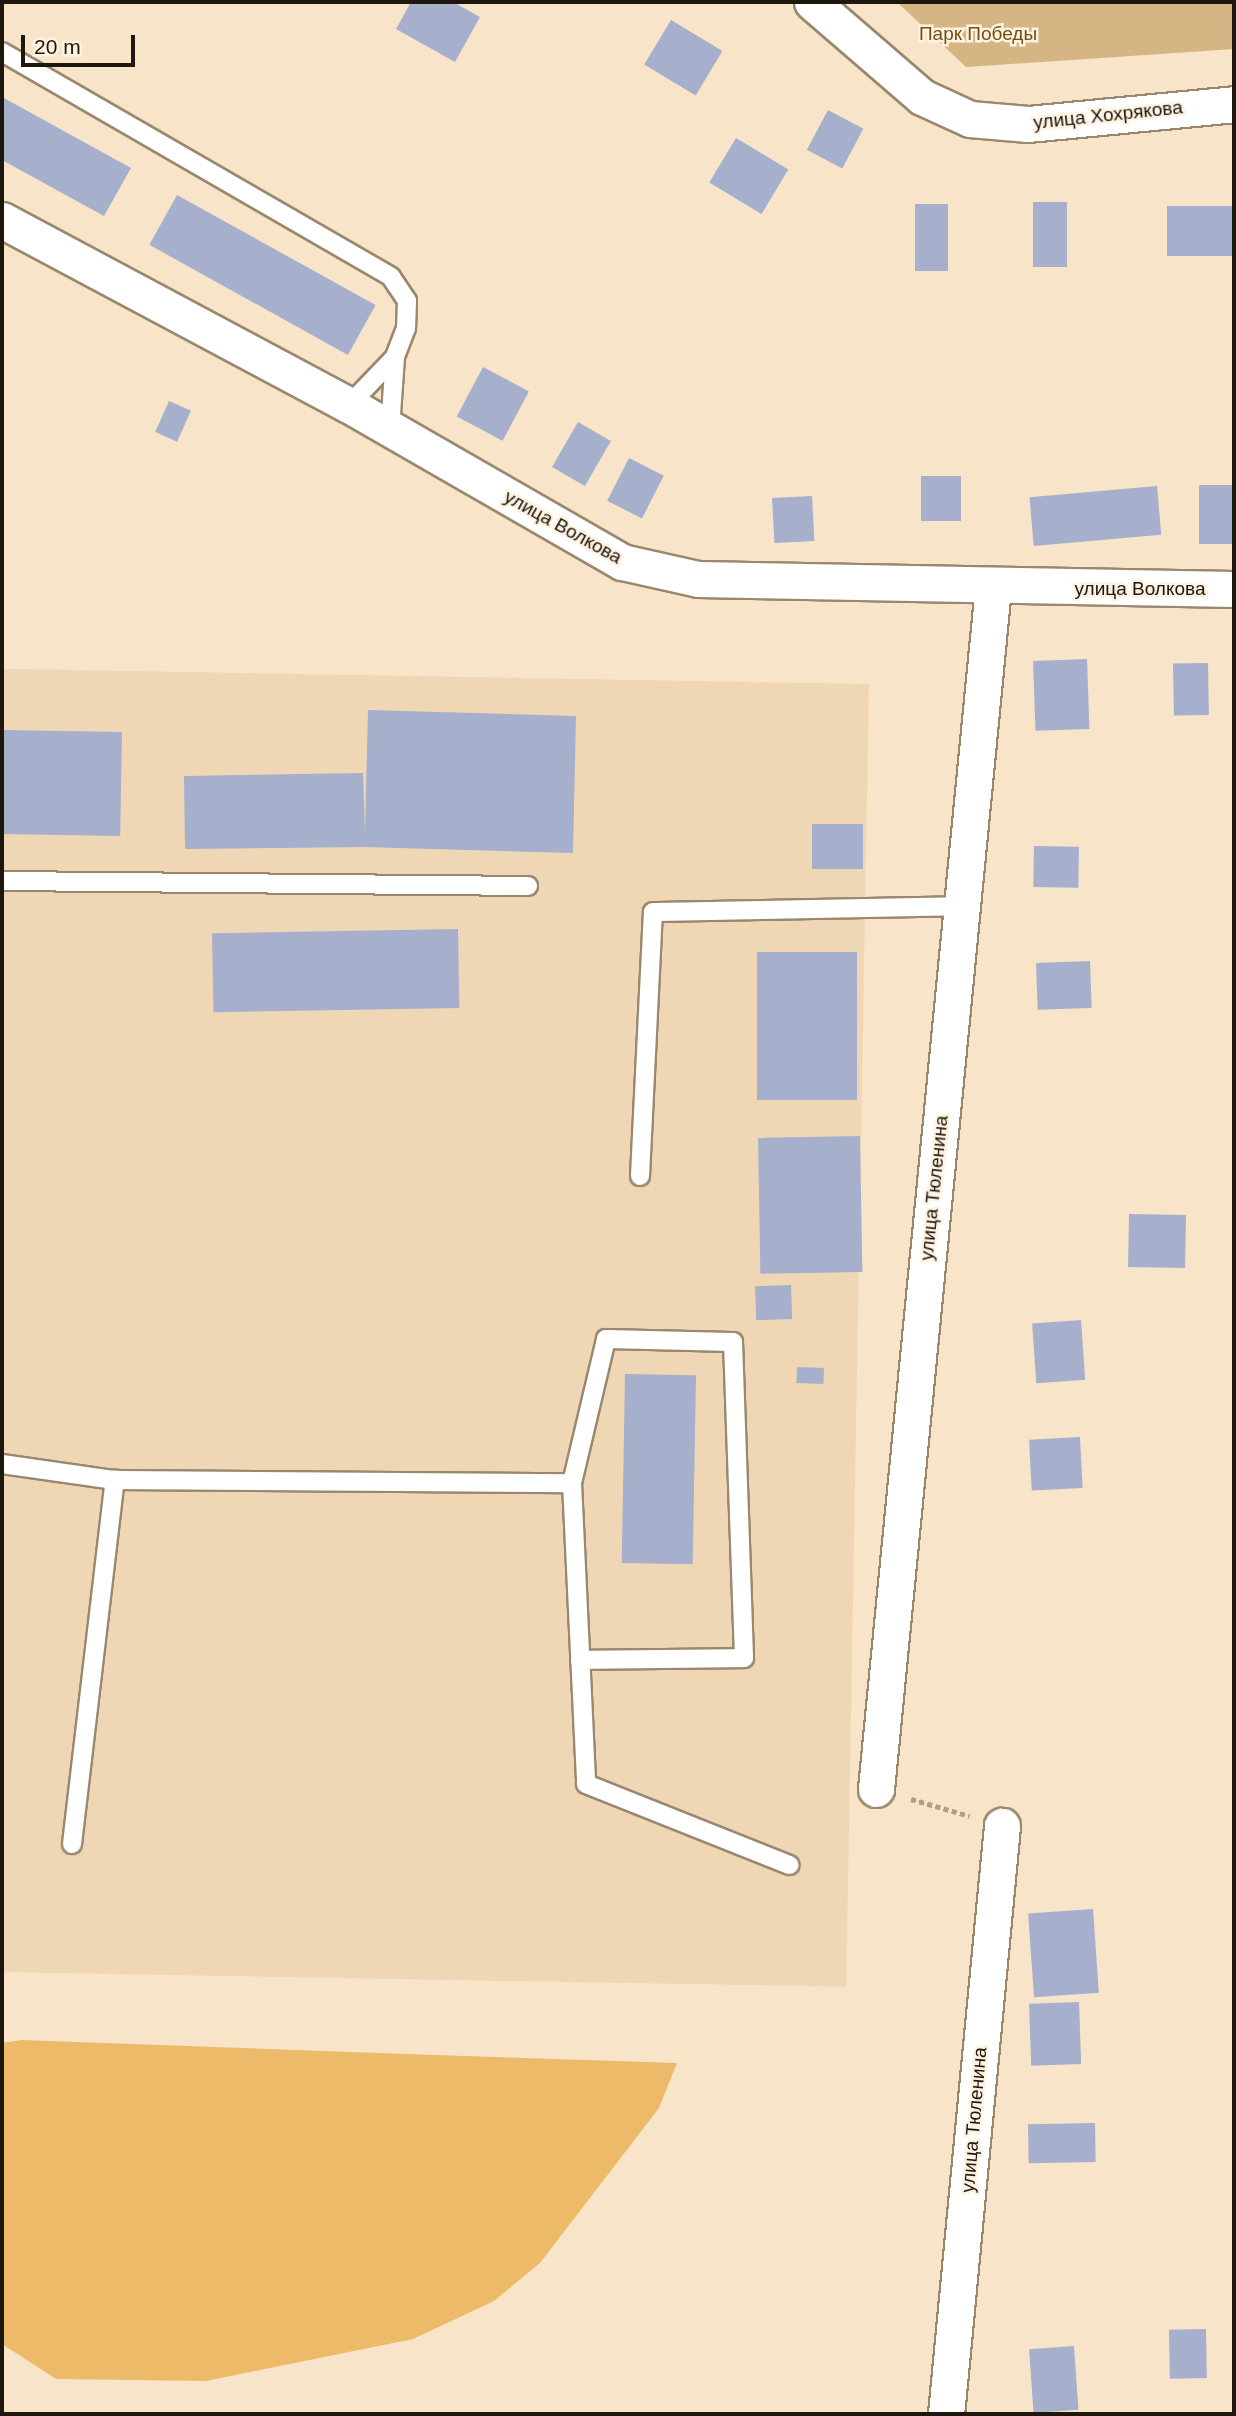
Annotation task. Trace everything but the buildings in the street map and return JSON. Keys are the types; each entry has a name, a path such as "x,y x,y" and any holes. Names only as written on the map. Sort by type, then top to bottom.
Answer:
{"street":[{"name":"улица Хохрякова","path":"812,2 922,97 970,118 1028,124 1234,104"},
{"name":"улица Волкова","path":"2,220 349,405 622,562 698,579 993,588 1234,590"},
{"name":"улица Тюленина","path":"876,1789 993,588"},
{"name":"улица Тюленина","path":"946,2414 1002,1826"}],"lane":[{"path":"2,52 391,277 407,301 406,328 395,357 390,428"},
{"path":"349,405 395,357"},
{"path":"2,881 528,886"},
{"path":"640,1176 653,912 962,906"},
{"path":"580,1660 744,1658 733,1342 606,1339 572,1483 580,1660 586,1784 790,1864"},
{"path":"2,1464 115,1480 572,1483"},
{"path":"72,1844 115,1480"}],"path":[{"path":"876,1789 1002,1826"}],"shaded area":[{"path":"2,669 869,684 846,1987 2,1972"},
{"path":"22,2040 677,2063 659,2108 540,2263 494,2301 413,2339 206,2381 56,2379 2,2344 2,2043"}],"green space":[{"name":"Парк Победы","path":"897,2 1234,2 1234,49 966,67"}]}
